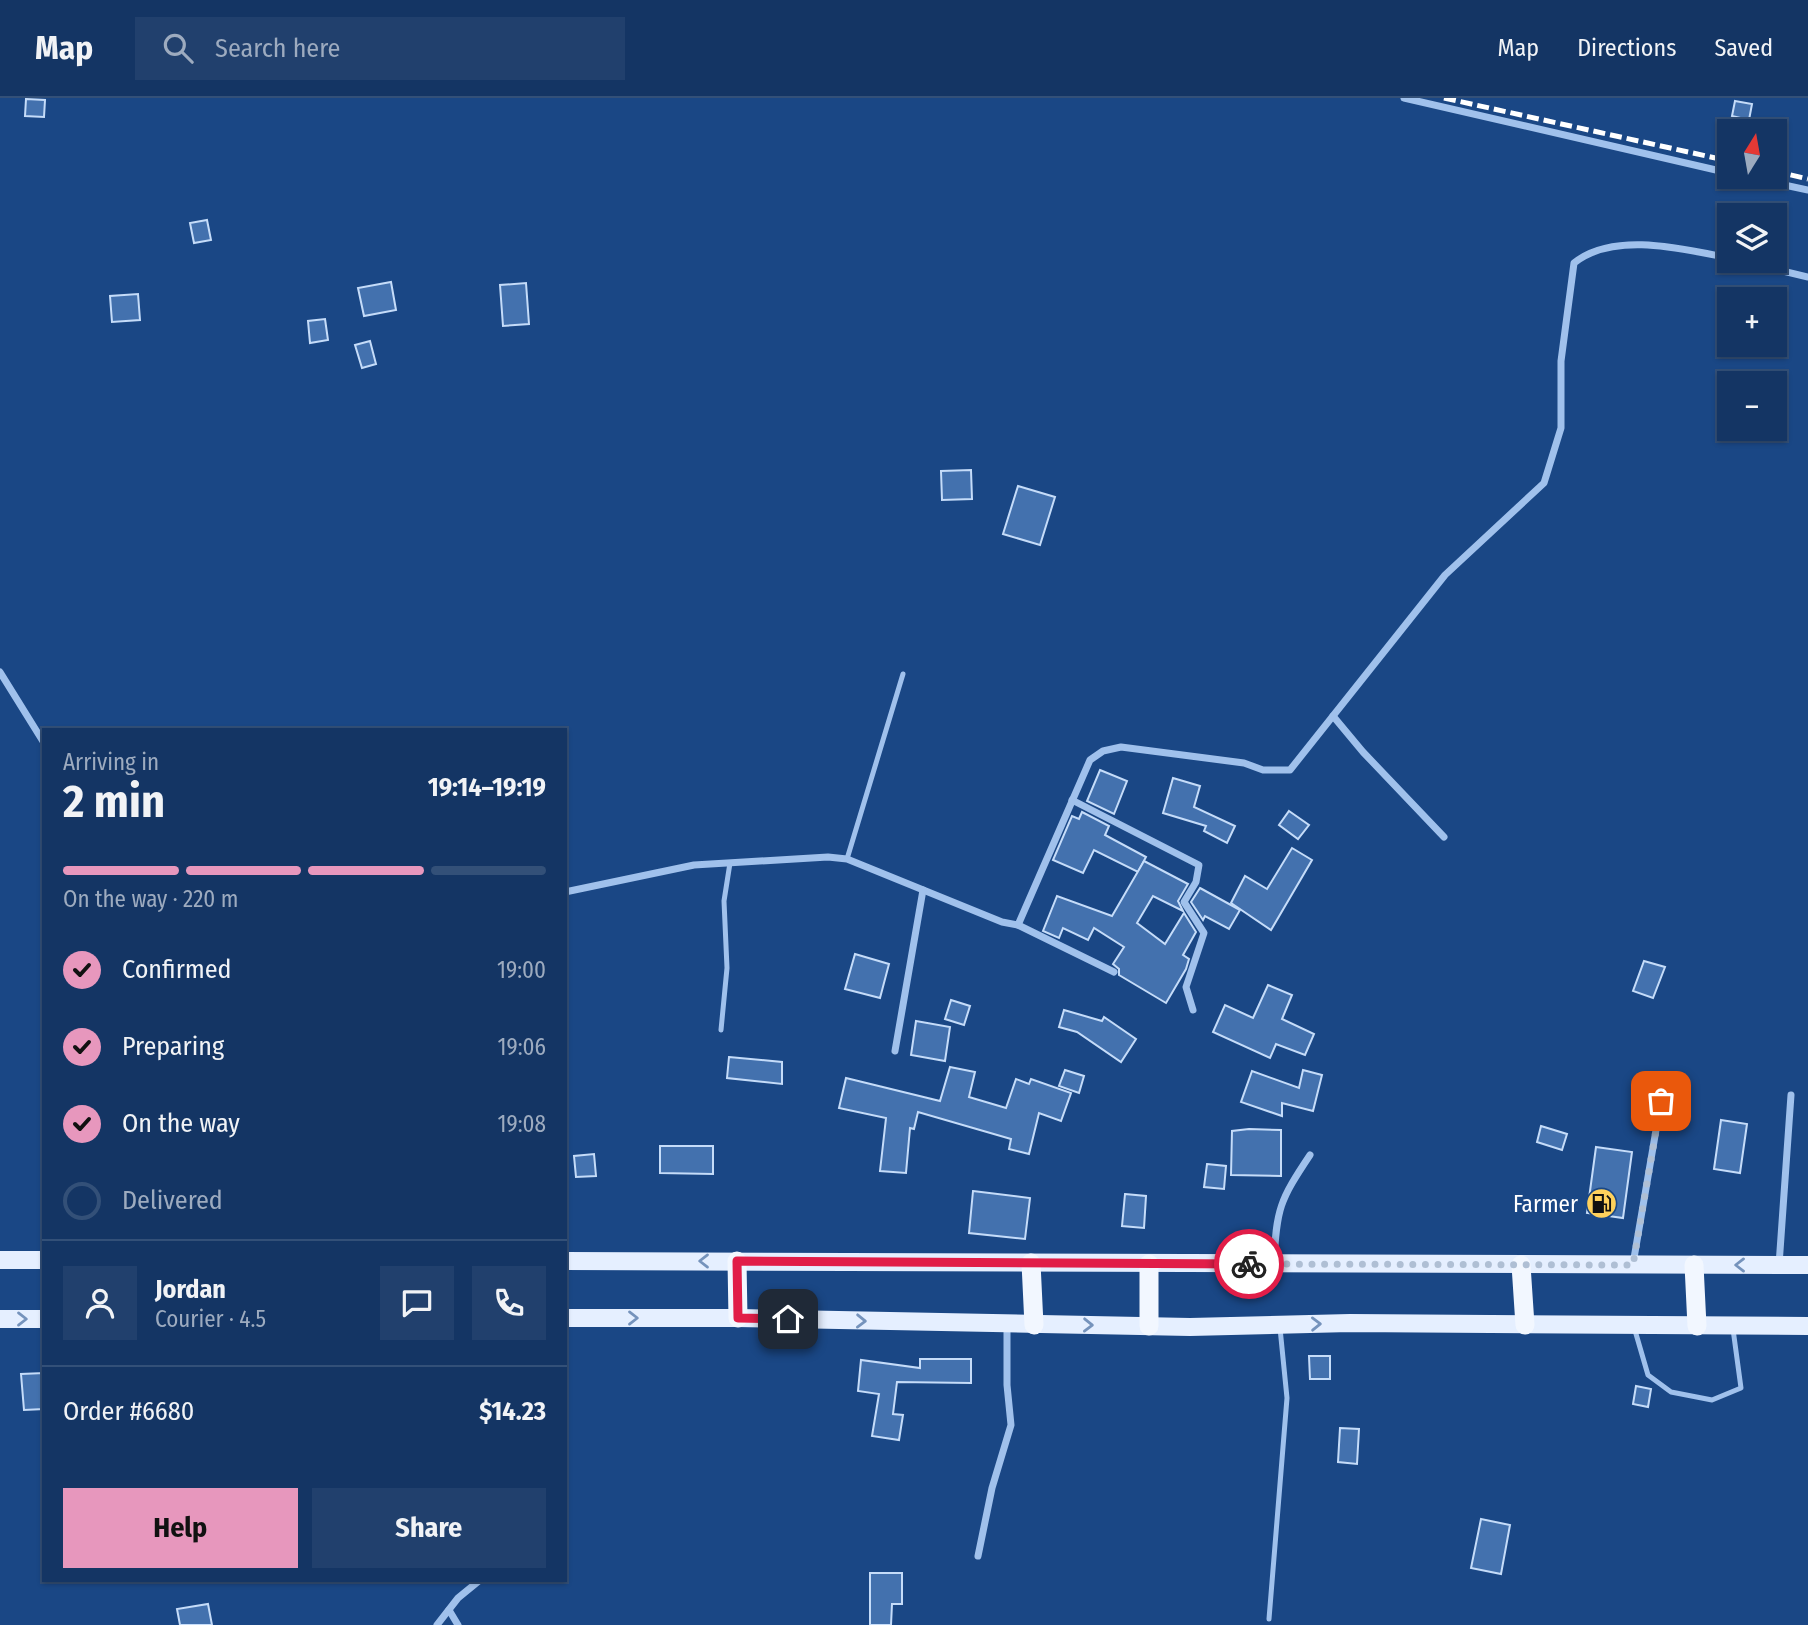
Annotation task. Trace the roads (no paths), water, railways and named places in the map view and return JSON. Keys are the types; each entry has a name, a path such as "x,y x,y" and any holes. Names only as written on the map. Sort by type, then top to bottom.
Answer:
{"highway":[{"path":"737,1261 738,1318"},
{"path":"1031,1263 1034,1325"},
{"path":"1149,1264 1149,1326"},
{"path":"1521,1265 1525,1325"},
{"path":"1694,1265 1697,1326"}],"main road":[{"path":"0,1260 42,1260"},
{"path":"567,1261 1808,1265"},
{"path":"567,1318 738,1318 1149,1326 1808,1326"},
{"path":"0,1319 42,1319"}],"street":[{"path":"1404,98 1717,170"},
{"path":"1787,186 1808,190"},
{"path":"1018,925 1090,760 1102,751 1121,747 1244,762 1263,770 1290,770 1445,575 1544,483 1561,428 1561,361 1574,263 1597,249 1628,246 1672,248 1717,256"},
{"path":"1787,272 1808,277"},
{"path":"0,671 42,740"},
{"path":"1333,716 1363,752 1444,837"},
{"path":"1072,800 1199,865 1196,882 1184,902 1204,933 1186,987 1193,1010"},
{"path":"567,892 694,865 828,857 847,859 1002,922 1018,925 1114,972"},
{"path":"895,1051 923,890"},
{"path":"1779,1265 1791,1095"},
{"path":"1633,1265 1661,1101"},
{"path":"1274,1264 1275,1226 1282,1197 1310,1154"},
{"path":"978,1556 992,1488 1012,1425 1007,1385 1007,1324"},
{"path":"439,1625 449,1610 478,1582"},
{"path":"449,1610 457,1625"}],"lane":[{"path":"847,859 903,674"},
{"path":"721,1030 727,968 724,901 730,863"},
{"path":"1269,1619 1287,1398 1280,1325"},
{"path":"1634,1326 1648,1376 1671,1392 1712,1400 1741,1388 1733,1326"}],"railway":[{"path":"1444,98 1717,158"},
{"path":"1787,174 1808,179"}],"place":[{"name":"Farmer","path":"1601,1204"}]}
